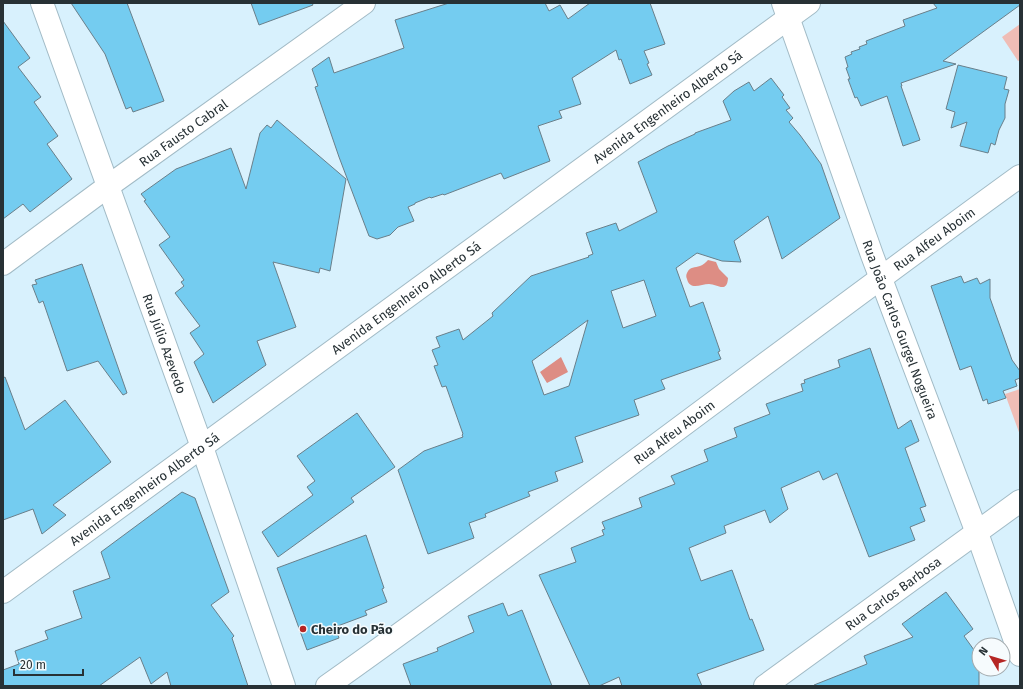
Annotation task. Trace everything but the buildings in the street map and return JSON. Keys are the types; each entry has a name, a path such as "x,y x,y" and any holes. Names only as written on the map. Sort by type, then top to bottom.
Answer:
{"street":[{"name":"Rua Júlio Azevedo","path":"42,3 107,187 202,447 284,686"},
{"name":"Rua Fausto Cabral","path":"3,264 107,187 364,3"},
{"name":"Avenida Engenheiro Alberto Sá","path":"3,592 202,447 786,10 809,3"},
{"name":"Rua João Carlos Gurgel Nogueira","path":"786,10 881,277 977,532 1020,655"},
{"name":"Rua Alfeu Aboim","path":"327,686 416,623 881,277 1020,176"},
{"name":"Rua Carlos Barbosa","path":"765,686 1020,501"}],"shaded area":[{"path":"1020,24 1020,60 1018,61 1002,37"},
{"path":"708,260 716,262 719,269 728,278 726,286 721,287 709,284 693,286 688,283 686,276 688,271 691,268 701,266"},
{"path":"561,357 568,372 547,383 540,372"},
{"path":"1020,389 1020,435 1005,394"}],"place":[{"name":"Cheiro do Pão","path":"303,629"}]}
